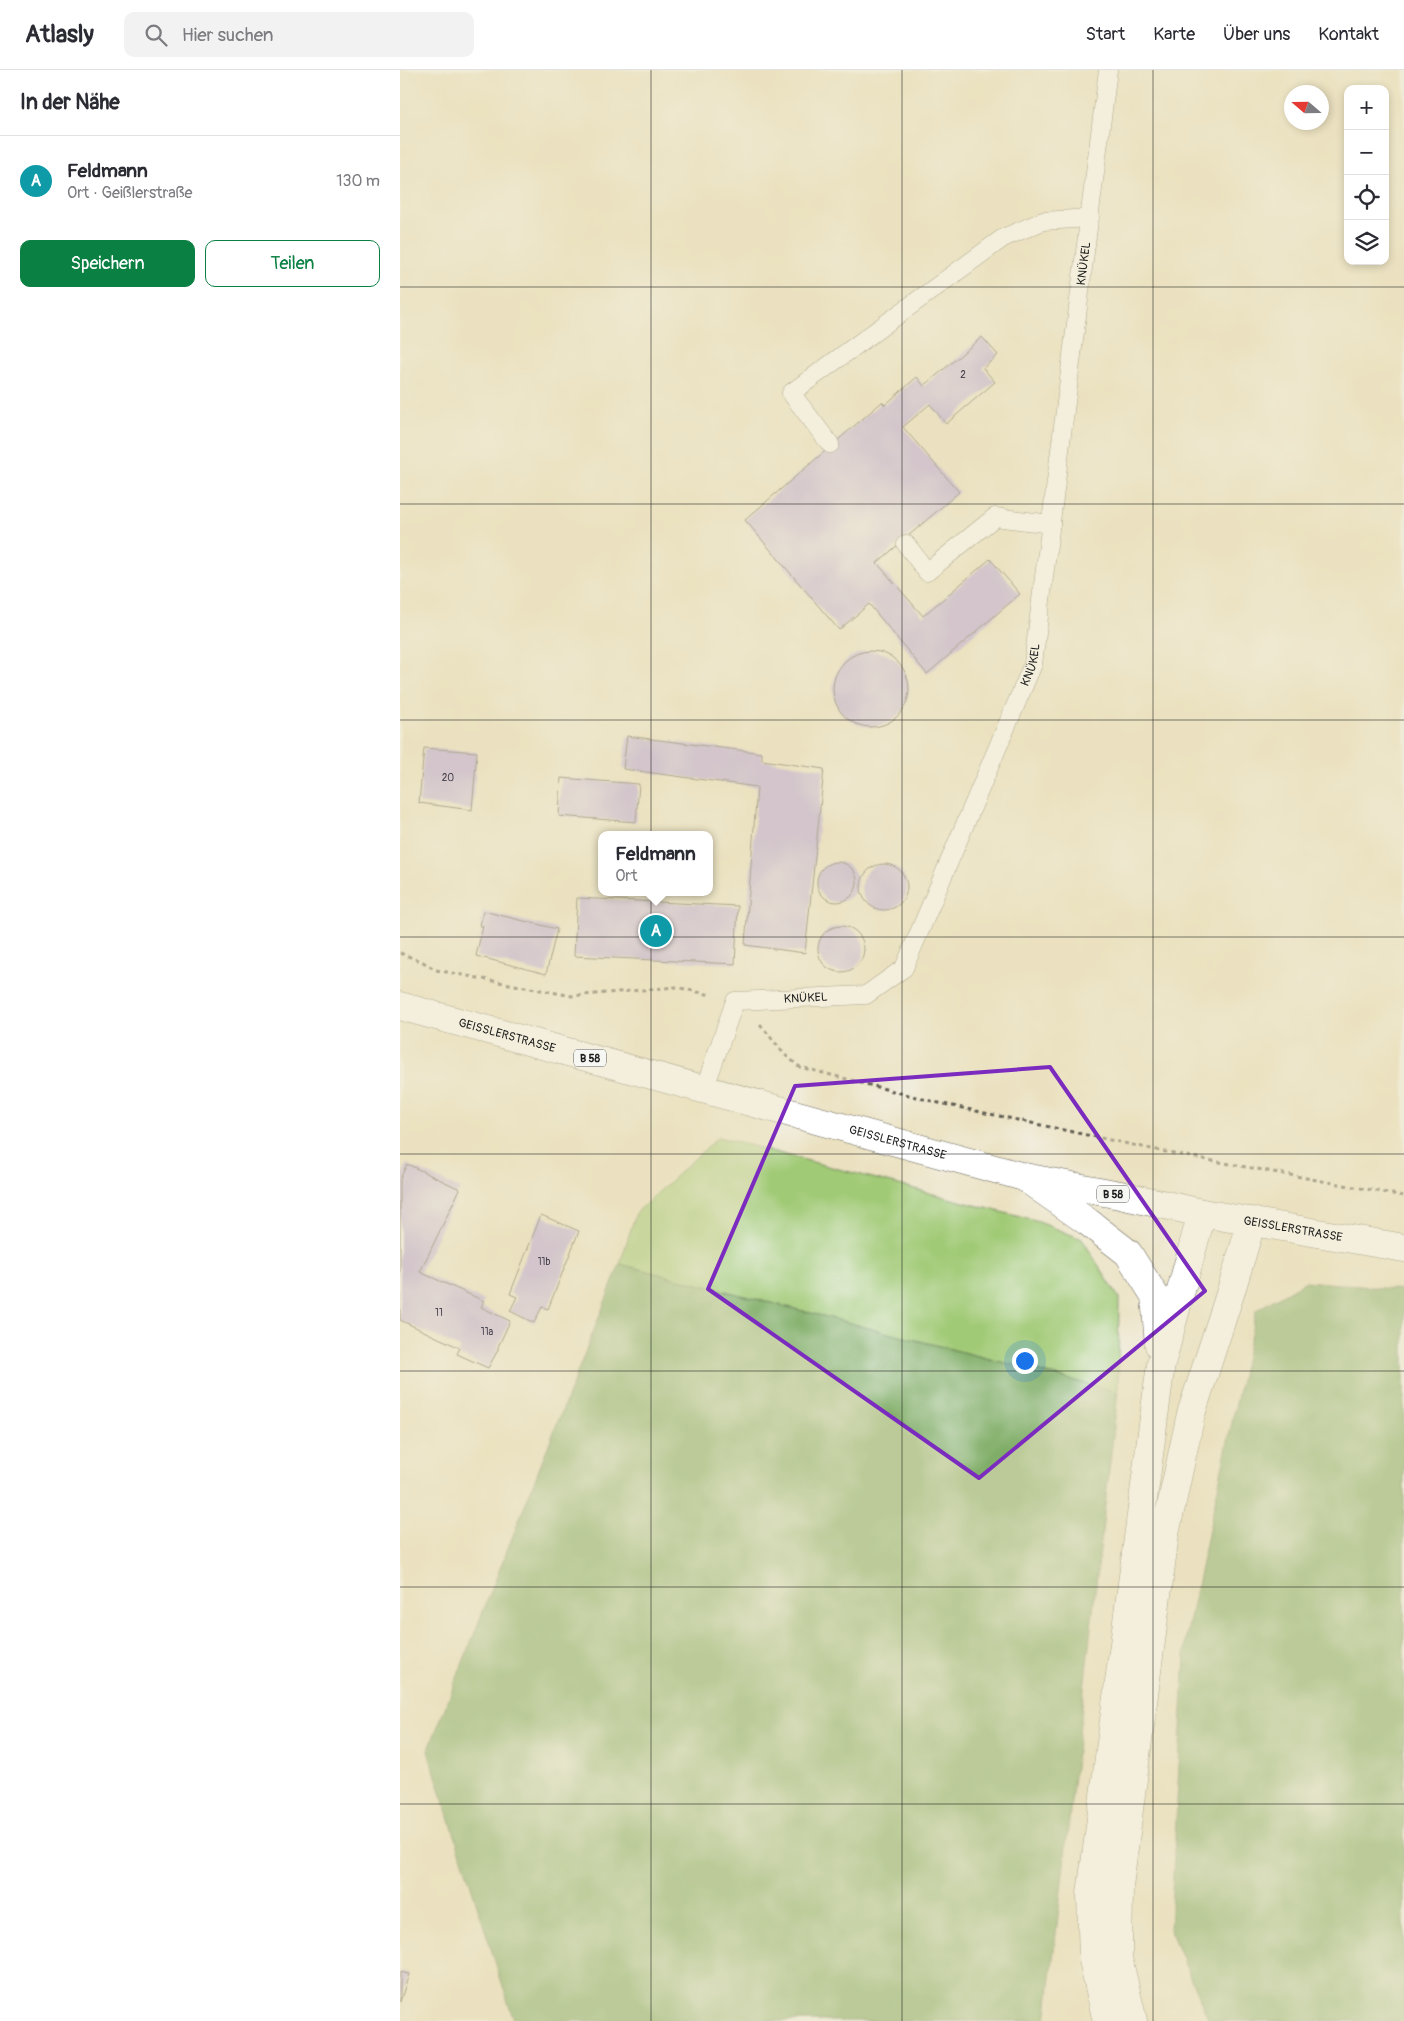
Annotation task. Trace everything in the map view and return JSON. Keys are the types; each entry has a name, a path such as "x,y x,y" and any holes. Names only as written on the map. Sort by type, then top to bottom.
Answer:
{"main road":[{"name":"GEISSLERSTRASSE","path":"400,1006 1024,1177 1202,1213 1404,1248"},
{"path":"1024,1177 1128,1253 1155,1296 1161,1364"},
{"path":"1107,2021 1093,1960 1091,1894 1161,1364 1202,1213"},
{"path":"1133,2021 1118,1958 1119,1886 1165,1534 1191,1414 1252,1221"}],"lane":[{"name":"KNÜKEL","path":"735,1001 866,994 904,968 1033,664 1108,70"},
{"path":"830,444 791,393 1003,238 1043,221 1090,218"},
{"path":"906,544 927,572 995,517 1051,524"},
{"path":"704,1090 735,1001"}],"path":[{"path":"400,953 423,962 436,970 572,996 676,987 735,1001 763,1027 785,1055 800,1067 939,1104 1170,1153 1404,1196"}],"highlighted area":[{"path":"1050,1067 1205,1291 979,1478 708,1289 795,1086"}],"green space":[{"path":"718,1137 1039,1222 1082,1239 1119,1298 1118,1392 620,1264 636,1213"},
{"path":"620,1264 1118,1392 1046,2021 514,2021 428,1751"},
{"path":"1306,1281 1404,1290 1404,2021 1209,2021 1170,1930 1186,1637 1256,1310"}],"building":[{"path":"982,337 998,355 983,368 995,382 946,424 930,404 903,427 959,492 877,563 923,616 990,559 1020,594 927,674 869,604 839,630 745,520 882,402 885,405 917,377 924,386"},
{"path":"864,651 878,651 892,657 903,668 909,682 906,704 898,716 878,727 864,727 850,721 839,710 833,696 833,682 839,668 850,657"},
{"path":"627,736 762,753 762,760 824,769 805,953 745,945 757,787 623,769"},
{"path":"424,748 477,752 472,810 419,803"},
{"path":"561,778 639,784 636,822 559,816"},
{"path":"837,862 851,868 857,882 851,896 837,902 823,896 817,882 823,868"},
{"path":"880,864 888,864 897,868 903,874 907,887 903,900 897,906 888,910 880,910 871,906 865,900 861,891 861,883 865,874 871,868"},
{"path":"577,898 738,906 735,964 574,956"},
{"path":"483,911 557,929 546,974 476,956 483,926 480,926"},
{"path":"841,926 854,930 860,936 864,949 860,962 854,968 841,972 828,968 822,962 818,949 822,936 828,930"},
{"path":"407,1164 460,1189 420,1272 484,1301 481,1307 510,1321 488,1368 457,1354 460,1348 400,1320 400,1179"},
{"path":"541,1215 579,1231 548,1309 542,1307 534,1323 510,1311 517,1297 510,1294"},
{"path":"400,1972 409,1974 400,2002"}],"place":[{"name":"Feldmann","path":"656,931"}]}
